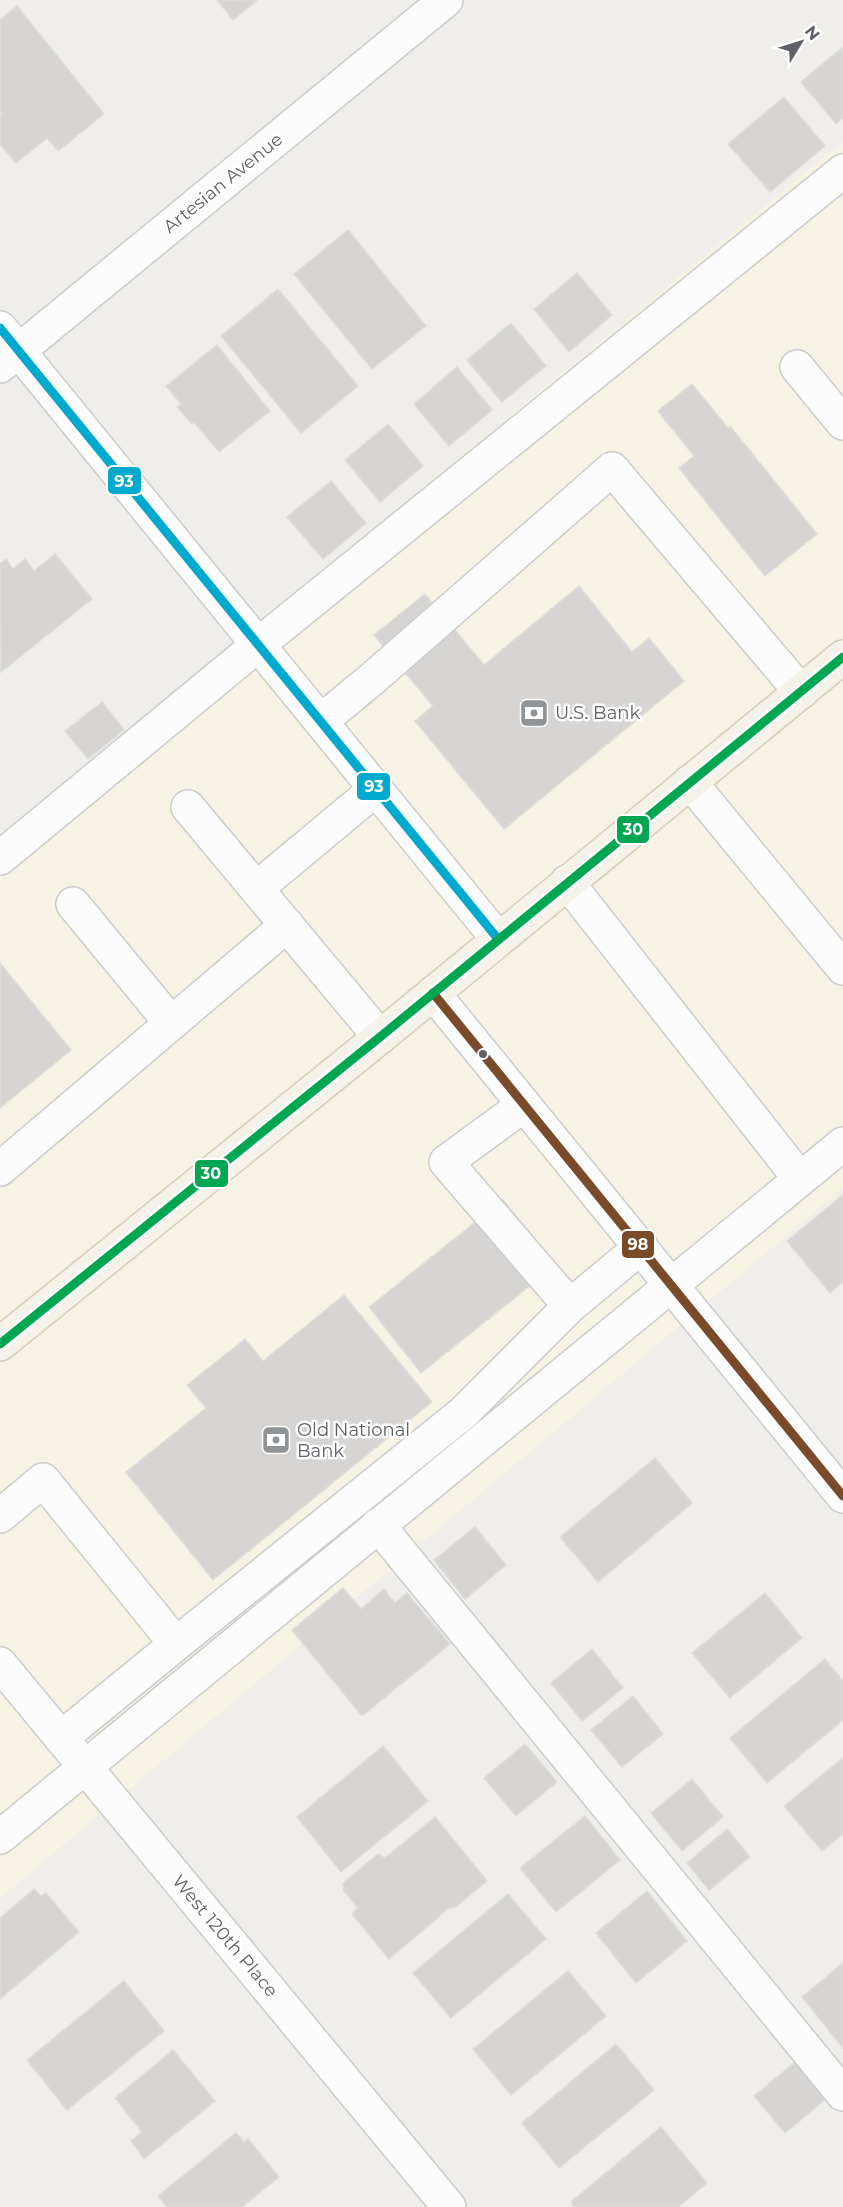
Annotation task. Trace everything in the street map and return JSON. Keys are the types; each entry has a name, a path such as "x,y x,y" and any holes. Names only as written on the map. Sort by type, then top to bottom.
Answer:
{"main road":[{"path":"0,1344 380,1037 843,657"}],"street":[{"name":"Artesian Avenue","path":"7,348 446,0"},
{"path":"0,858 259,644 843,171"},
{"path":"7,348 259,644 498,939"},
{"path":"797,367 843,423"},
{"path":"321,722 612,469 801,692"},
{"path":"690,782 843,968"},
{"path":"257,888 376,789"},
{"path":"188,807 380,1037"},
{"path":"567,882 800,1179"},
{"path":"73,904 171,1023"},
{"path":"0,1169 287,924"},
{"path":"433,993 843,1496"},
{"path":"524,1105 446,1162 570,1306"},
{"path":"0,1837 843,1144"},
{"path":"61,1738 463,1413 570,1306 640,1247"},
{"path":"0,1516 43,1480 176,1644"},
{"path":"378,1526 843,2094"},
{"name":"West 120th Place","path":"0,1664 450,2207"}],"shaded area":[{"path":"843,142 843,1188 0,1898 0,835"}],"building":[{"path":"217,0 257,0 233,20"},
{"path":"17,6 104,114 58,151 47,138 16,163 0,144 0,115 2,114 0,111 0,20"},
{"path":"843,47 843,118 836,124 801,82"},
{"path":"784,97 825,146 770,192 728,144"},
{"path":"348,230 426,326 372,369 294,274"},
{"path":"577,273 612,315 569,352 534,309"},
{"path":"278,289 358,386 301,433 221,336"},
{"path":"511,323 546,366 502,402 467,360"},
{"path":"217,345 270,411 219,452 194,422 192,424 177,407 181,404 166,386"},
{"path":"457,367 492,410 449,446 414,404"},
{"path":"692,384 728,428 730,426 817,534 765,576 679,468 694,456 658,411"},
{"path":"388,424 423,466 380,502 345,460"},
{"path":"331,481 366,523 323,559 287,517"},
{"path":"55,554 92,599 1,672 0,564 6,559 13,569 25,559 34,571"},
{"name":"U.S. Bank","path":"579,586 632,652 649,638 684,681 504,829 415,721 433,706 374,635 425,594 484,665"},
{"path":"102,702 124,730 88,759 65,731"},
{"path":"0,963 71,1050 0,1108"},
{"path":"843,1195 843,1282 830,1293 787,1241"},
{"path":"503,1200 556,1265 421,1373 369,1307"},
{"name":"Old National Bank","path":"344,1295 432,1402 213,1580 126,1472 206,1408 187,1385 245,1339 263,1361"},
{"path":"655,1458 692,1503 598,1582 560,1537"},
{"path":"475,1527 506,1565 465,1599 434,1560"},
{"path":"343,1588 361,1609 384,1589 395,1603 407,1593 450,1644 362,1716 292,1630"},
{"path":"765,1593 802,1638 730,1698 692,1653"},
{"path":"592,1649 623,1688 582,1721 551,1683"},
{"path":"825,1659 843,1681 843,1720 767,1783 730,1738"},
{"path":"633,1696 663,1734 622,1767 591,1730"},
{"path":"525,1744 557,1782 516,1816 484,1778"},
{"path":"383,1746 428,1801 341,1872 297,1817"},
{"path":"843,1758 843,1834 822,1851 784,1806"},
{"path":"692,1779 723,1817 682,1851 651,1813"},
{"path":"585,1816 620,1860 556,1912 520,1868"},
{"path":"435,1817 487,1881 454,1908 449,1908 389,1959 352,1914 358,1908 344,1891 343,1883 378,1854 385,1858"},
{"path":"727,1829 750,1857 709,1890 687,1863"},
{"path":"34,1889 41,1896 46,1893 79,1932 0,1999 0,1918"},
{"path":"647,1891 687,1941 636,1983 596,1933"},
{"path":"508,1894 546,1939 451,2018 413,1973"},
{"path":"843,1963 843,2048 802,1997"},
{"path":"568,1971 606,2016 511,2095 473,2049"},
{"path":"124,1981 164,2031 67,2110 27,2060"},
{"path":"616,2044 654,2090 559,2168 522,2123"},
{"path":"173,2050 215,2101 144,2159 131,2141 142,2132 115,2098"},
{"path":"795,2062 826,2099 785,2133 754,2096"},
{"path":"661,2127 707,2183 678,2207 574,2207 571,2202"},
{"path":"236,2133 244,2142 248,2139 279,2177 242,2207 167,2207 158,2196"}],"transit line":[{"name":"93","path":"0,328 498,939"},
{"name":"30","path":"0,1344 380,1037 843,657"},
{"name":"98","path":"433,993 843,1496"}],"place":[{"name":"U.S. Bank","path":"534,713"},
{"name":"Old National Bank","path":"276,1440"}]}
